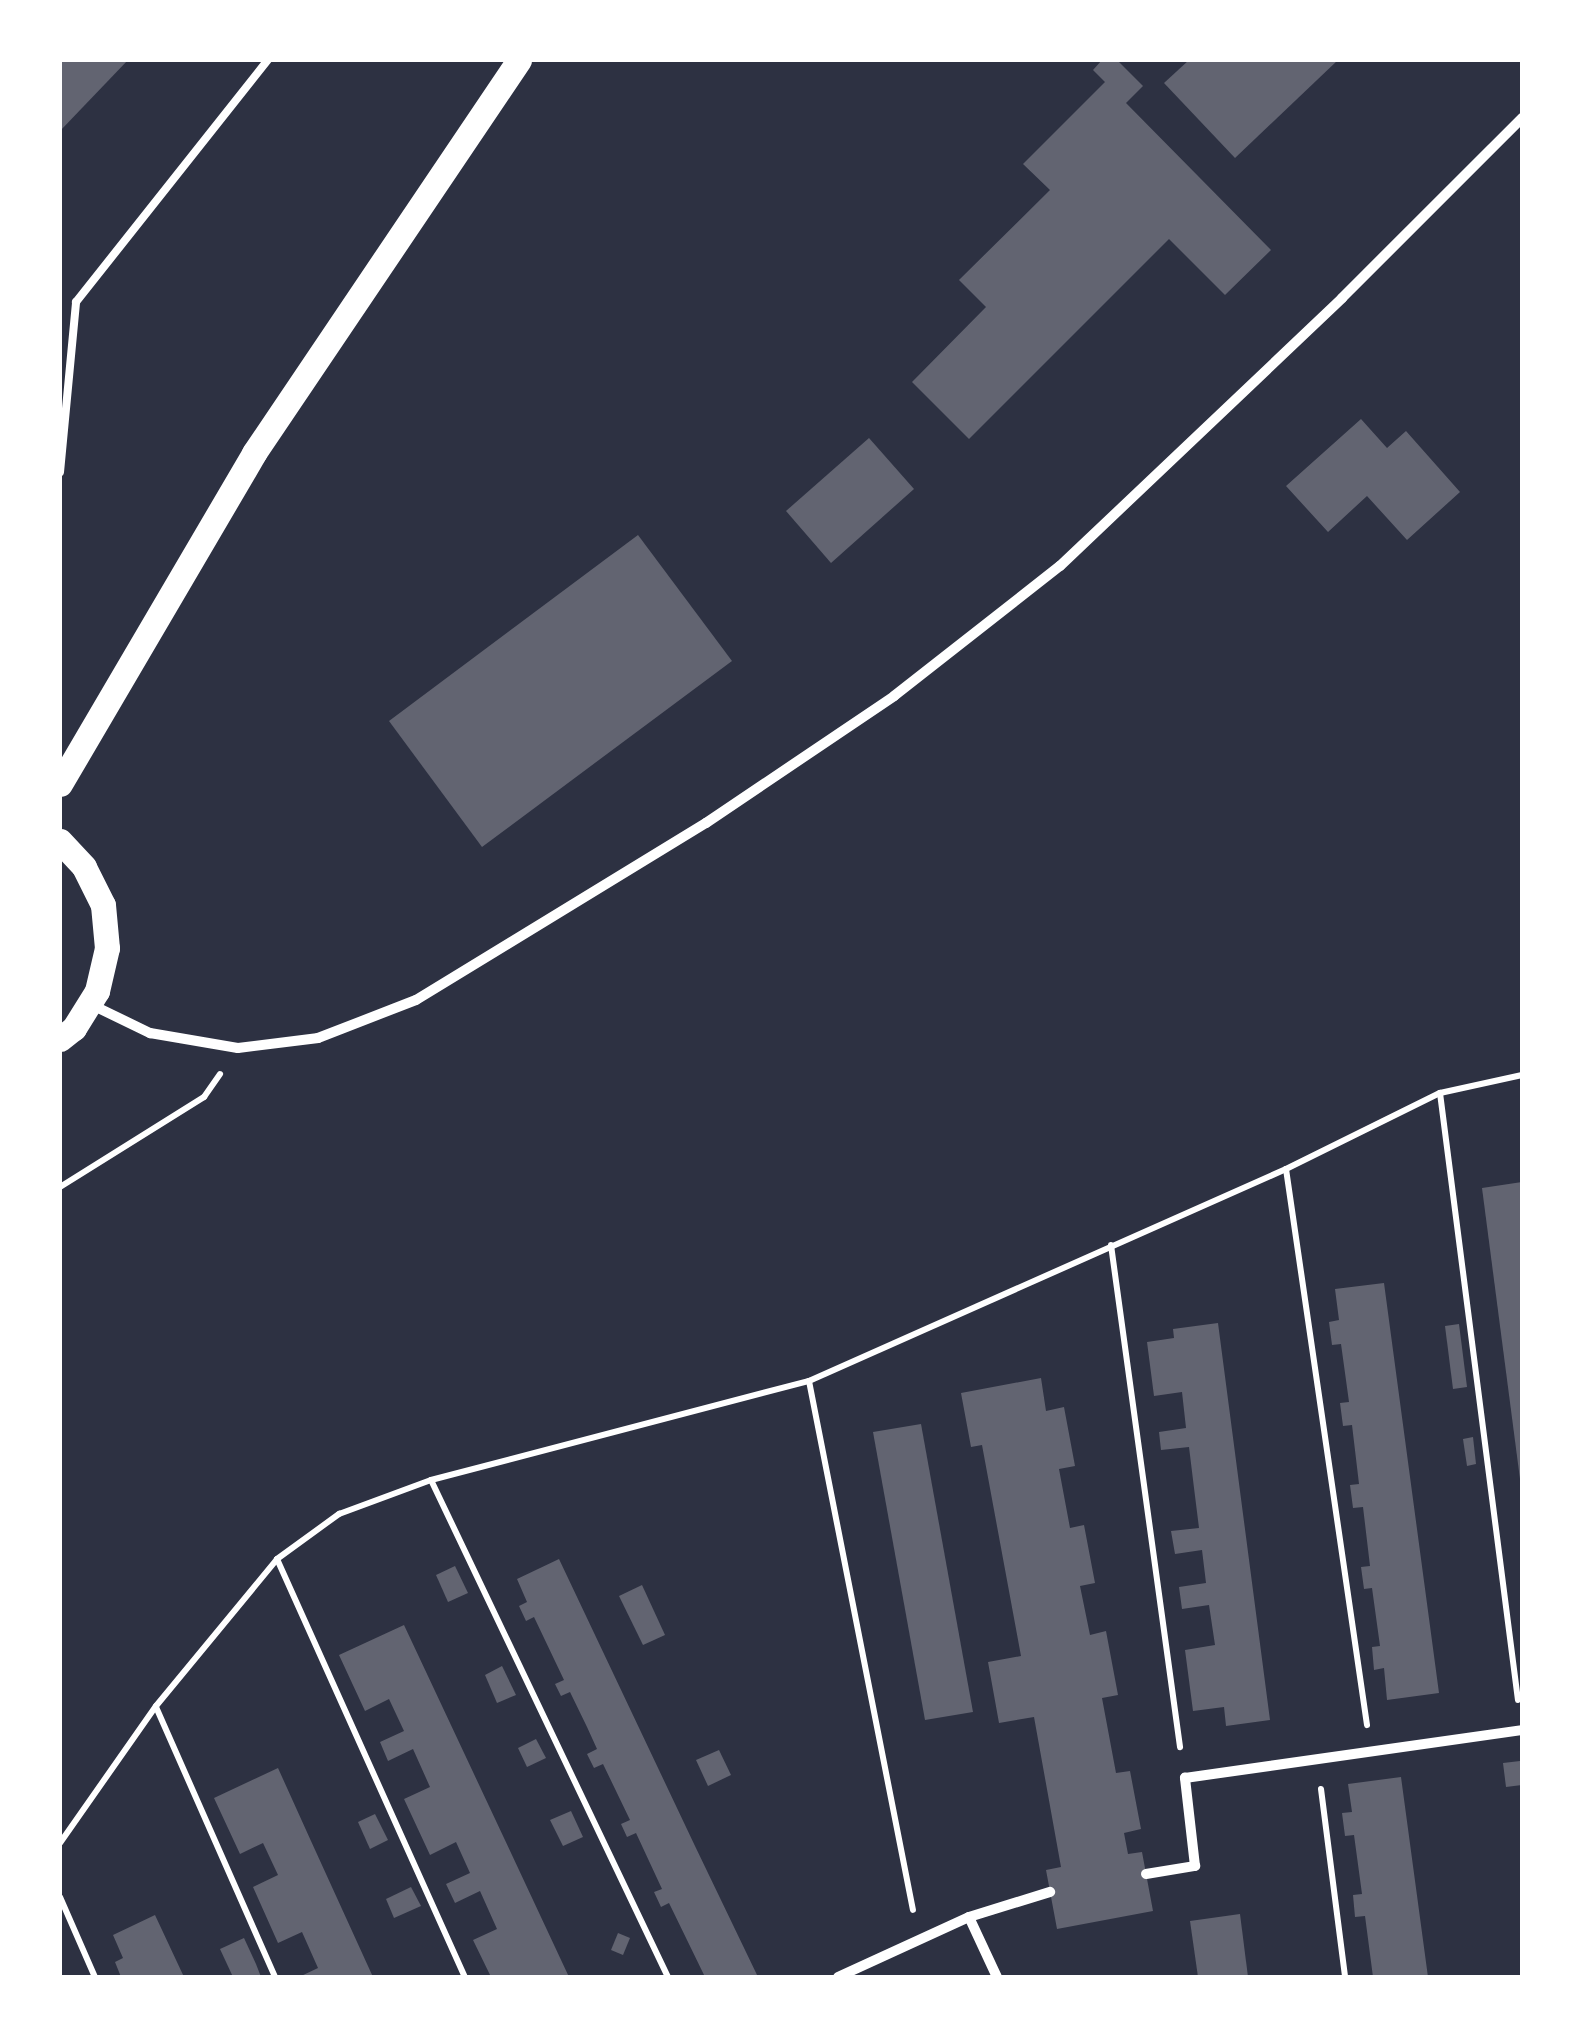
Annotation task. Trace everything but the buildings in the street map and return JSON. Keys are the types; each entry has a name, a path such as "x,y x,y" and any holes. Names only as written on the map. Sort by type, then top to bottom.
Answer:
{"main road":[{"path":"60,784 254,453 520,60"},
{"path":"60,841 84,866 103,905 107,948 89,1004 60,1039"}],"street":[{"path":"89,1004 150,1033 238,1048 318,1038 416,1000 706,823 894,696 1060,566 1342,298 1522,118"},
{"path":"1146,1874 1195,1866 1184,1778 1522,1730"},
{"path":"838,1977 969,1917 1050,1892"},
{"path":"969,1917 997,1977"}],"lane":[{"path":"60,472 76,302 268,60"}],"path":[{"path":"60,1187 204,1098 238,1048"},
{"path":"60,1843 156,1706 277,1559 339,1514 431,1480 809,1381 1286,1168 1440,1093 1522,1074"},
{"path":"1440,1093 1522,1730"},
{"path":"1286,1168 1370,1750"},
{"path":"1110,1246 1184,1778"},
{"path":"809,1381 919,1940"},
{"path":"431,1480 668,1977"},
{"path":"277,1559 465,1977"},
{"path":"156,1706 275,1977"},
{"path":"1317,1758 1344,1977"},
{"path":"60,1897 95,1977"}]}
